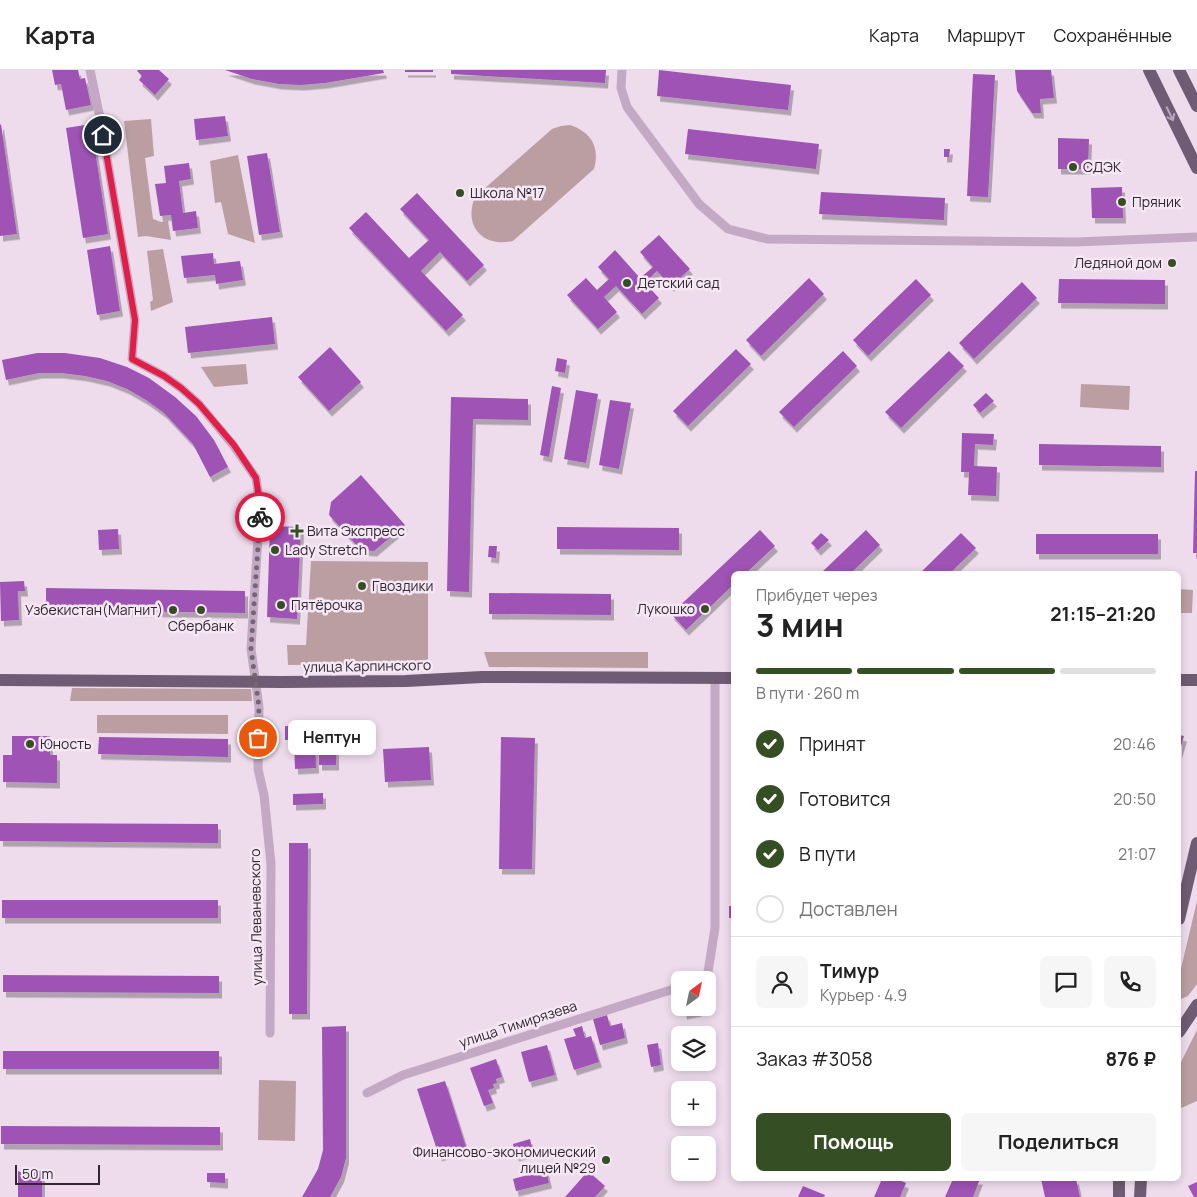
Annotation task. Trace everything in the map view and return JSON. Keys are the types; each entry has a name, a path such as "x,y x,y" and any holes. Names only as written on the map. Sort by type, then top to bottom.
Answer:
{"main road":[{"path":"1149,70 1197,168"},
{"path":"1179,70 1197,106"},
{"name":"улица Карпинского","path":"0,680 257,682 406,681 482,677 731,678"},
{"path":"1181,680 1197,680"},
{"path":"1181,911 1197,843"},
{"path":"1181,1029 1197,1005"},
{"path":"1119,1181 1120,1197"},
{"path":"1140,1197 1141,1181"}],"street":[{"name":"улица Леваневского","path":"90,70 135,320 132,359 164,376 199,404 234,445 256,478 260,505 251,649 259,707 258,769 264,795 271,864 270,1033"},
{"path":"622,70 620,88 626,107 699,204 728,229 767,239 1076,242 1197,237"},
{"path":"706,971 715,928 715,678"},
{"name":"улица Тимирязева","path":"367,1093 403,1075 671,989"}],"shaded area":[{"path":"151,119 154,156 145,158 153,219 161,222 168,221 171,240 146,236 138,237 124,121"},
{"path":"570,125 589,136 596,154 594,169 513,241 502,242 485,238 474,226 472,208 475,197 552,129"},
{"path":"238,155 255,243 228,234 221,202 215,203 210,161"},
{"path":"163,249 173,302 151,311 150,302 153,300 147,251"},
{"path":"246,364 248,384 214,387 201,367"},
{"path":"1081,384 1130,386 1129,410 1080,407"},
{"path":"311,561 428,562 428,659 420,664 288,665 287,645 306,645"},
{"path":"1181,589 1193,590 1192,613 1181,613"},
{"path":"484,652 648,652 648,668 489,667"},
{"path":"72,688 251,689 252,701 70,701"},
{"path":"97,715 228,715 228,734 97,733"},
{"path":"1197,901 1197,984 1188,996 1181,999 1181,969"},
{"path":"1197,1030 1197,1101 1181,1108 1181,1062"},
{"path":"259,1080 296,1081 295,1141 258,1140"}],"building":[{"path":"52,70 78,70 80,79 85,78 91,105 66,110 61,84 55,85"},
{"path":"138,70 159,70 169,79 155,95 139,80 142,76"},
{"path":"225,70 383,70 384,73 301,85 279,84 252,79"},
{"path":"405,70 433,70 433,72 405,72"},
{"path":"451,70 606,70 605,83 451,74"},
{"path":"659,70 791,85 788,110 657,96"},
{"path":"1015,70 1051,70 1054,98 1040,99 1041,113 1032,113 1017,91"},
{"path":"973,74 995,75 988,197 967,196"},
{"path":"225,116 228,136 196,140 194,119"},
{"path":"91,124 108,234 83,238 66,128"},
{"path":"0,125 17,234 0,236"},
{"path":"688,129 819,144 816,169 685,154"},
{"path":"1058,138 1089,139 1088,169 1058,169"},
{"path":"944,149 950,149 949,157 944,157"},
{"path":"267,153 280,232 259,235 247,156"},
{"path":"189,163 191,179 179,181 183,213 196,211 198,228 173,231 171,215 160,216 155,184 166,183 164,166"},
{"path":"1122,187 1123,218 1092,218 1091,188"},
{"path":"821,192 945,198 944,220 819,214"},
{"path":"417,193 484,265 467,281 440,252 421,271 463,315 446,331 349,228 366,212 409,258 429,240 400,209"},
{"path":"659,235 690,269 671,286 657,271 645,283 659,298 642,314 616,286 604,297 617,312 598,329 567,295 586,278 597,290 609,279 598,267 615,250 640,278 653,267 640,252"},
{"path":"110,246 120,311 97,315 87,250"},
{"path":"213,253 214,264 240,261 243,280 216,284 215,275 184,278 181,256"},
{"path":"809,278 824,294 761,356 746,340"},
{"path":"916,279 931,295 868,356 853,340"},
{"path":"1059,279 1165,280 1165,304 1058,303"},
{"path":"1022,282 1037,298 974,359 959,343"},
{"path":"272,317 275,344 188,353 185,327"},
{"path":"330,347 361,382 329,411 298,377"},
{"path":"736,349 751,364 688,426 673,411"},
{"path":"843,351 857,366 794,427 779,412"},
{"path":"949,351 964,366 901,428 885,412"},
{"path":"37,353 65,353 100,358 127,367 149,378 175,397 196,416 214,440 228,467 210,477 193,444 164,413 127,389 107,381 61,373 39,373 6,380 2,360"},
{"path":"557,358 567,360 565,373 555,371"},
{"path":"552,386 561,388 549,457 540,455"},
{"path":"576,390 598,394 586,463 564,459"},
{"path":"986,393 994,401 980,413 973,405"},
{"path":"451,397 528,399 528,420 473,419 469,592 447,591"},
{"path":"610,400 631,403 619,469 599,465"},
{"path":"962,433 994,434 993,445 975,444 974,466 997,467 996,496 968,495 969,472 961,472"},
{"path":"1039,444 1161,446 1161,467 1039,465"},
{"path":"1195,471 1197,471 1197,553 1193,553"},
{"path":"361,475 405,525 374,551 361,550 329,515 331,502"},
{"path":"270,526 301,527 297,619 267,617"},
{"path":"557,527 679,528 679,550 557,549"},
{"path":"118,529 119,549 99,550 98,530"},
{"path":"760,530 775,546 748,571 731,571 731,587 686,630 671,614"},
{"path":"866,530 880,545 853,571 823,571"},
{"path":"821,533 829,540 818,550 811,543"},
{"path":"961,533 976,548 952,571 922,571"},
{"path":"1036,534 1158,534 1158,554 1036,554"},
{"path":"489,546 497,546 496,558 488,557"},
{"path":"24,581 25,591 18,591 19,620 1,621 0,582"},
{"path":"46,588 245,591 245,613 46,610"},
{"path":"489,593 611,594 611,615 489,614"},
{"path":"285,726 293,726 293,738 303,738 303,731 310,731 310,739 315,739 316,768 295,769 294,740 285,740"},
{"path":"319,729 336,729 336,765 319,765"},
{"path":"1181,735 1184,736 1181,746"},
{"path":"12,736 50,736 50,755 57,755 57,783 3,782 3,755 12,755"},
{"path":"99,737 228,739 228,757 98,754"},
{"path":"501,737 535,738 532,869 499,869"},
{"path":"429,747 431,780 385,782 383,749"},
{"path":"323,793 323,804 293,805 293,794"},
{"path":"0,823 218,824 218,843 0,841"},
{"path":"289,843 308,843 307,1014 289,1014"},
{"path":"2,900 218,900 218,918 2,918"},
{"path":"729,906 731,906 731,918 729,918"},
{"path":"3,975 219,976 219,993 3,992"},
{"path":"607,1015 610,1026 622,1023 625,1038 600,1045 593,1019"},
{"path":"346,1026 346,1158 341,1177 330,1197 302,1197 318,1169 323,1150 322,1027"},
{"path":"582,1026 585,1038 591,1036 599,1062 574,1070 564,1039 576,1036 573,1029"},
{"path":"658,1043 661,1065 651,1067 647,1045"},
{"path":"547,1045 555,1075 529,1082 521,1052"},
{"path":"3,1051 219,1051 219,1069 3,1069"},
{"path":"496,1059 502,1077 496,1079 497,1083 493,1084 494,1088 488,1090 493,1103 484,1106 470,1068"},
{"path":"445,1081 466,1147 439,1156 417,1089"},
{"path":"1,1126 220,1127 220,1145 1,1144"},
{"path":"530,1139 533,1151 516,1156 513,1144"},
{"path":"546,1170 549,1183 516,1191 513,1179"},
{"path":"18,1171 42,1171 42,1197 18,1197"},
{"path":"588,1171 605,1186 595,1197 565,1197"},
{"path":"207,1173 225,1173 225,1183 207,1182"},
{"path":"881,1181 902,1181 906,1183 900,1197 874,1197"},
{"path":"952,1181 979,1181 973,1197 945,1197"},
{"path":"1041,1181 1076,1181 1080,1197 1045,1197"},
{"path":"1197,1182 1197,1197 1194,1197 1188,1186"},
{"path":"803,1186 825,1195 824,1197 798,1197"}],"way so far":[{"path":"258,738 259,707 251,649 260,517"}],"place":[{"name":"СДЭК","path":"1073,167"},
{"name":"Школа №17","path":"460,193"},
{"name":"Пряник","path":"1122,202"},
{"name":"Ледяной дом","path":"1172,263"},
{"name":"Детский сад","path":"627,283"},
{"name":"Вита Экспресс","path":"297,531"},
{"name":"Lady Stretch","path":"275,550"},
{"name":"Гвоздики","path":"362,586"},
{"name":"Пятёрочка","path":"281,605"},
{"name":"Лукошко","path":"705,609"},
{"name":"Узбекистан(Магнит)","path":"173,610"},
{"name":"Сбербанк","path":"201,610"},
{"name":"Нептун","path":"258,738"},
{"name":"Юность","path":"30,744"},
{"name":"Финансово-экономический лицей №29","path":"606,1160"}],"route":[{"path":"103,135 135,320 132,359 164,376 181,388 199,404 234,445 256,478 260,517"}]}
